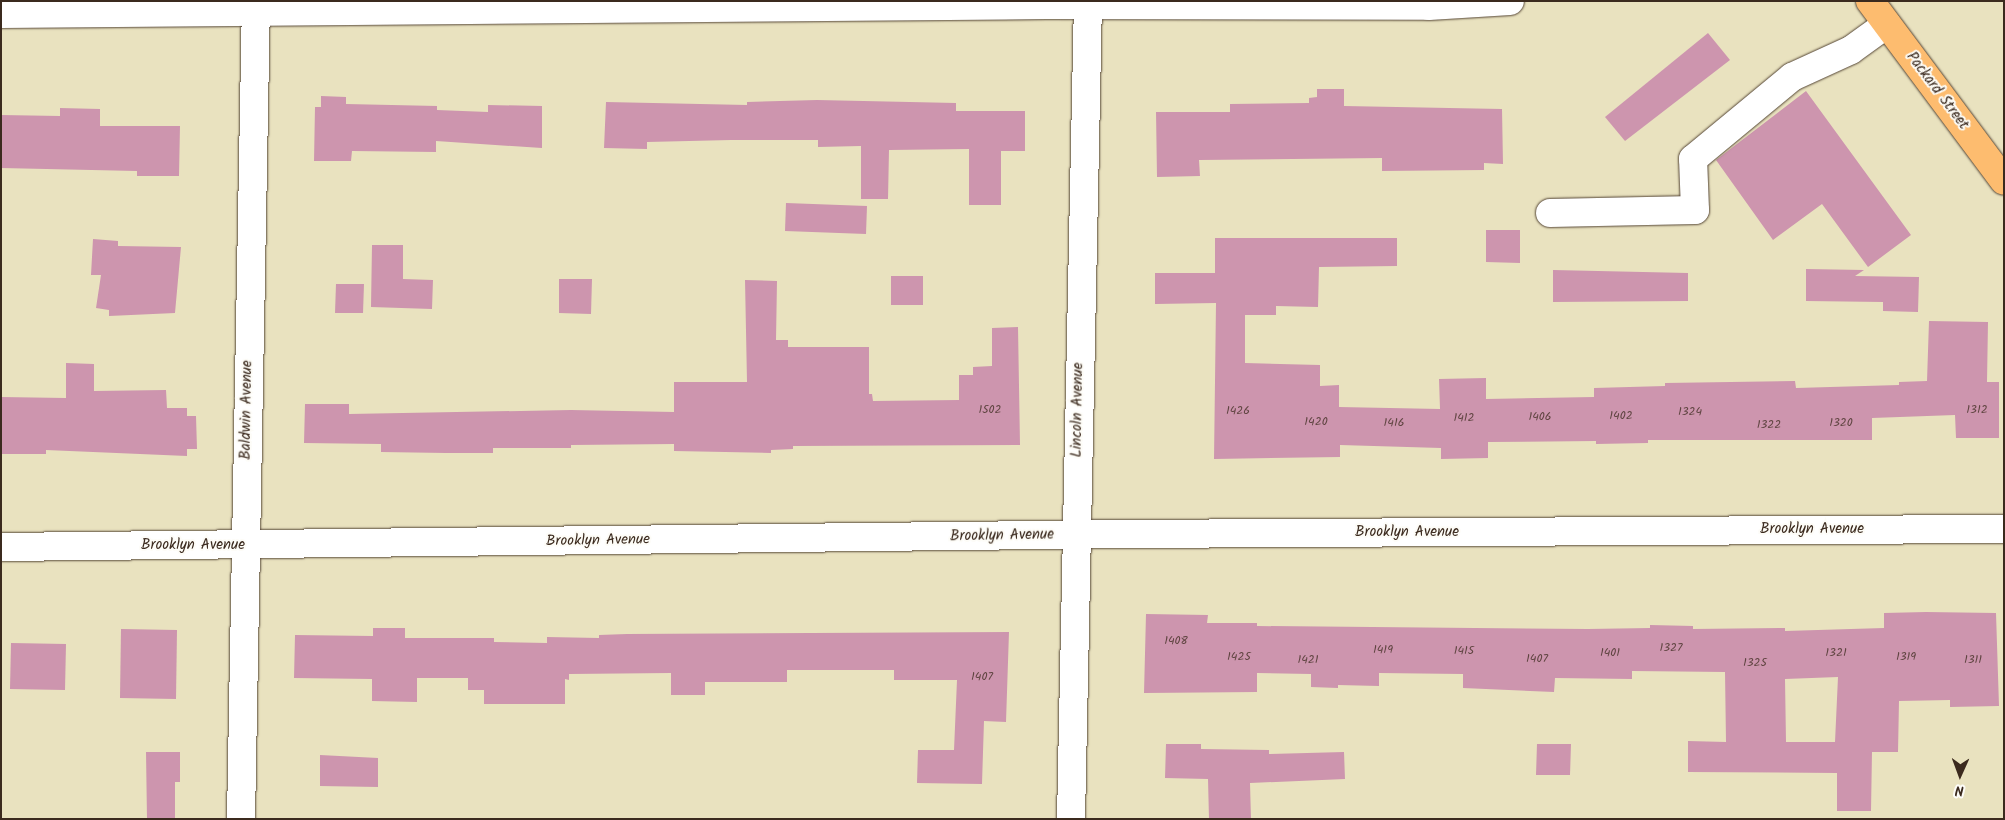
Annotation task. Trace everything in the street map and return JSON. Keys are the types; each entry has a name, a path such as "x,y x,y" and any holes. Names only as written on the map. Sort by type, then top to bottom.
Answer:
{"main road":[{"name":"Packard Street","path":"1870,1 2004,181"}],"street":[{"path":"1,14 256,6 1493,2"},
{"name":"Lincoln Avenue","path":"1071,819 1088,3"},
{"name":"Baldwin Avenue","path":"241,819 256,6"},
{"path":"1550,212 1695,210 1693,159 1792,77 1851,50 1887,24"},
{"name":"Brooklyn Avenue","path":"1,547 245,546 1076,535 2004,529"}],"building":[{"path":"1708,33 1730,60 1625,141 1605,117"},
{"path":"1317,89 1344,89 1344,106 1502,109 1503,164 1484,163 1484,170 1382,171 1382,158 1199,160 1200,176 1157,177 1156,112 1230,112 1230,104 1309,103 1309,98 1317,97"},
{"path":"1806,91 1911,235 1868,267 1822,204 1773,240 1716,160"},
{"path":"321,96 346,97 346,104 437,106 437,110 488,112 488,105 542,106 542,148 436,141 436,152 352,151 351,161 314,161 315,107 321,107"},
{"path":"817,100 956,103 956,111 1025,111 1025,151 1001,151 1001,205 969,205 969,149 889,150 888,199 861,199 861,146 818,147 818,140 731,140 647,142 647,149 604,148 606,102 747,105 747,102"},
{"path":"60,108 100,109 100,126 180,126 179,176 137,176 137,171 1,168 1,115 60,116"},
{"path":"786,203 867,206 866,234 785,231"},
{"path":"1486,230 1520,230 1520,263 1486,262"},
{"path":"1215,238 1397,238 1397,266 1319,267 1318,307 1276,306 1276,315 1245,315 1245,363 1320,365 1320,386 1339,385 1339,407 1440,409 1439,379 1486,378 1486,399 1594,397 1594,388 1665,386 1665,383 1795,381 1796,388 1899,385 1899,382 1927,381 1929,321 1988,322 1987,382 1999,382 1999,438 1956,438 1955,415 1872,418 1872,440 1648,440 1648,443 1596,444 1596,441 1488,442 1488,458 1441,459 1441,448 1340,445 1340,457 1214,459 1216,303 1155,304 1155,273 1215,273"},
{"path":"93,239 118,241 118,246 181,247 175,313 109,316 109,310 96,308 101,275 91,275"},
{"path":"372,245 403,245 403,279 433,280 432,309 371,307"},
{"path":"1806,269 1864,270 1855,276 1919,277 1918,312 1883,311 1883,302 1806,301"},
{"path":"1553,270 1688,273 1688,301 1553,302"},
{"path":"891,276 923,276 923,305 891,305"},
{"path":"559,279 592,279 591,314 559,313"},
{"path":"745,280 777,281 776,340 788,340 788,347 869,347 869,394 872,394 873,401 959,400 959,375 973,375 973,367 992,366 992,328 1018,327 1020,445 793,446 793,449 771,450 771,453 674,451 674,444 571,445 571,448 493,448 493,453 446,453 381,452 381,444 304,443 305,404 349,404 349,414 571,410 674,412 674,382 747,382"},
{"path":"336,284 364,284 363,313 335,313"},
{"path":"66,363 94,364 94,391 166,390 167,408 187,408 187,416 196,416 197,449 187,449 187,456 46,450 46,454 1,454 1,397 66,398"},
{"path":"1884,613 1996,613 1999,706 1950,707 1950,700 1899,701 1898,752 1872,752 1871,811 1837,811 1837,773 1688,772 1688,741 1726,742 1725,672 1632,671 1632,679 1555,678 1554,692 1463,688 1463,674 1379,673 1379,686 1338,685 1338,688 1311,687 1311,674 1257,673 1257,692 1144,693 1146,614 1208,615 1207,623 1257,623 1257,626 1588,629 1650,628 1650,625 1693,626 1693,629 1785,628 1785,631 1884,628","holes":["1838,677 1835,742 1786,742 1785,679"]},
{"path":"373,628 405,628 405,638 494,638 494,642 547,643 547,637 599,638 599,635 627,634 1009,632 1006,722 984,721 982,784 917,783 918,750 954,750 957,680 894,680 894,670 787,670 787,682 705,682 705,695 671,695 671,673 569,674 569,680 565,679 565,704 484,704 484,690 468,690 468,678 417,678 417,702 372,701 372,679 294,678 295,635 373,636"},
{"path":"121,629 177,630 176,699 120,698"},
{"path":"11,643 66,644 65,690 10,689"},
{"path":"1166,744 1201,744 1201,749 1269,750 1269,754 1344,752 1345,779 1250,783 1251,819 1209,819 1208,779 1165,778"},
{"path":"1537,744 1571,744 1570,775 1536,775"},
{"path":"146,752 180,752 180,782 175,782 175,819 147,819"},
{"path":"320,755 378,758 378,787 320,786"}]}
